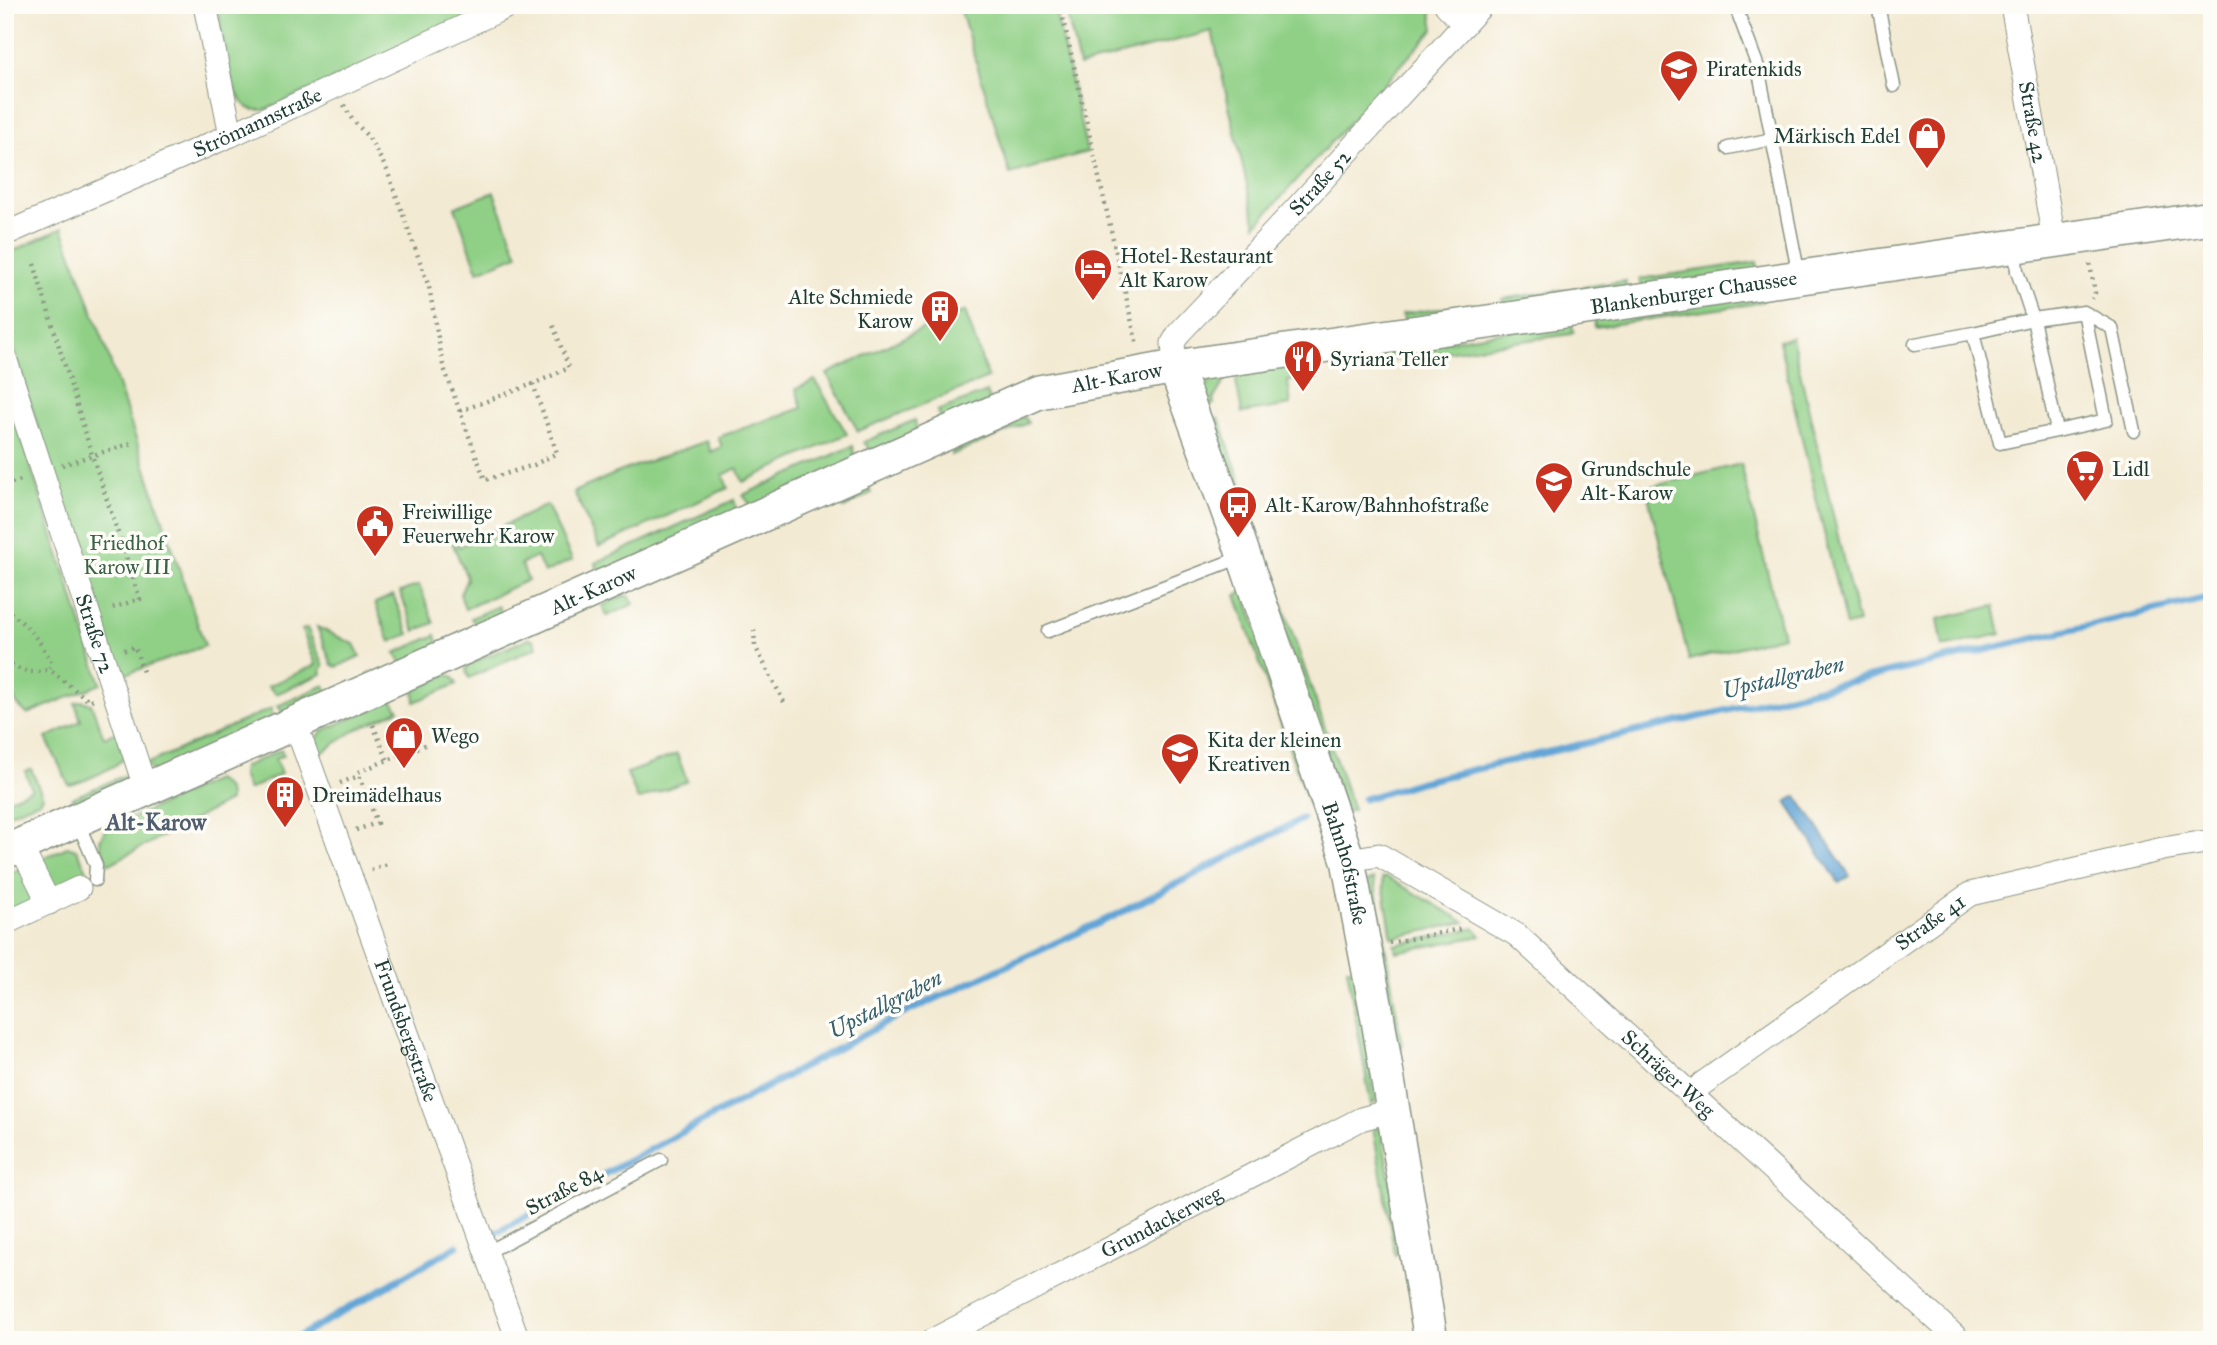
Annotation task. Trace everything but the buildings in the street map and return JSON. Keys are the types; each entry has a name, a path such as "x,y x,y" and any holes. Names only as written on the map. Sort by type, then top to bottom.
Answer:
{"main road":[{"name":"Blankenburger Chaussee","path":"1175,367 2212,218"},
{"name":"Bahnhofstraße","path":"1175,367 1244,556 1348,860 1431,1340"},
{"name":"Alt-Karow","path":"13,848 1039,392 1175,367"}],"street":[{"path":"205,5 231,135"},
{"name":"Strömannstraße","path":"5,234 231,135 510,5"},
{"path":"1446,5 1464,25"},
{"name":"Straße 52","path":"1175,367 1173,343 1179,333 1303,202 1482,5"},
{"name":"Straße 42","path":"2012,5 2054,239"},
{"name":"Straße 72","path":"5,358 146,790"},
{"name":"Frundsbergstraße","path":"295,723 518,1340"},
{"name":"Straße 41","path":"1691,1096 1702,1084 1970,894 2163,849 2212,841"},
{"name":"Alt-Karow","path":"13,848 49,903"},
{"name":"Schräger Weg","path":"1348,860 1379,855 1517,935 1959,1340"},
{"path":"5,923 87,884"},
{"name":"Grundackerweg","path":"933,1340 1361,1119 1393,1110"}],"lane":[{"path":"1735,5 1758,67 1799,276"},
{"path":"1878,5 1894,86"},
{"path":"1727,148 1773,139"},
{"path":"2015,245 2017,271 2032,319 2057,431"},
{"path":"1973,333 2000,443 2106,420 2084,312"},
{"path":"1915,345 2032,319 2084,312 2112,328 2134,431"},
{"path":"1048,631 1244,556"},
{"path":"76,819 96,864 87,884"},
{"name":"Straße 84","path":"486,1253 661,1160"}],"path":[{"path":"1060,5 1137,345"},
{"path":"337,86 341,101 369,138 387,170 429,287 443,365 485,480 534,465 556,453 533,384"},
{"path":"34,264 139,599 102,612"},
{"path":"2091,264 2095,293"},
{"path":"460,411 569,368 554,325"},
{"path":"42,473 135,442"},
{"path":"5,608 29,628 43,645 52,663 48,669 38,673 26,672 5,662"},
{"path":"754,630 755,646 785,704"},
{"path":"114,653 135,647 144,675"},
{"path":"48,669 79,692"},
{"path":"373,726 388,761"},
{"path":"355,831 377,823 358,772 425,745"},
{"path":"338,784 359,776"},
{"path":"370,871 390,863"},
{"path":"1388,943 1476,925 1489,917"}],"green space":[{"path":"217,5 498,5 260,110 247,107 234,86"},
{"path":"959,5 1054,5 1087,152 1010,174"},
{"path":"1065,5 1430,5 1434,29 1256,225 1212,31 1079,66"},
{"path":"494,192 518,255 478,271 455,207"},
{"path":"2005,227 2006,234 1916,248 1915,239"},
{"name":"Friedhof Karow III","path":"62,228 99,328 205,646 118,677 5,323 5,255"},
{"path":"1757,262 1758,271 1642,287 1639,279"},
{"path":"1626,281 1625,290 1505,308 1502,299"},
{"path":"1762,293 1763,301 1752,304 1595,327 1594,317"},
{"path":"1473,304 1473,312 1405,322 1402,314"},
{"path":"965,311 988,378 858,431 827,374"},
{"path":"1570,321 1574,331 1571,334 1343,367 1336,359"},
{"path":"1792,337 1858,623 1846,626 1779,341"},
{"path":"1314,364 1316,377 1288,381 1291,405 1242,413 1236,381 1239,377 1238,369"},
{"path":"1225,370 1226,378 1213,400 1214,404 1207,407 1205,389 1214,377"},
{"path":"815,380 847,434 743,482 737,468 723,475 728,488 599,547 574,492 621,471 707,441 711,452 722,447 718,437 802,408 796,389"},
{"path":"5,388 101,684 27,714 16,703 5,678"},
{"path":"987,392 990,402 944,422 937,411"},
{"path":"1024,417 1028,423 951,455 951,449"},
{"path":"1219,418 1256,527 1249,529 1211,421"},
{"path":"915,420 917,433 872,453 864,442"},
{"path":"853,446 855,460 752,507 743,495"},
{"path":"1741,464 1783,636 1689,660 1646,488"},
{"path":"868,486 871,493 844,508 840,499"},
{"path":"734,500 738,514 601,574 595,563"},
{"path":"547,505 572,560 544,573 537,557 521,564 528,580 465,609 460,594 467,579 452,542 456,540 459,547 477,538 479,542 488,538 486,534"},
{"path":"1275,582 1353,810 1346,812 1268,585"},
{"path":"419,585 434,623 415,631 400,592"},
{"path":"1244,592 1318,805 1310,808 1236,595"},
{"path":"393,595 409,634 390,642 375,603"},
{"path":"625,595 630,597 634,604 607,616 602,605"},
{"path":"498,606 503,618 478,629 471,618"},
{"path":"1995,606 2001,634 1943,647 1938,619"},
{"path":"317,627 354,644 360,656 337,667 332,665"},
{"path":"307,628 324,666 321,669 322,674 276,694 268,686 316,665 302,630"},
{"path":"436,635 439,647 402,664 395,653"},
{"path":"529,638 534,640 537,647 469,678 467,665"},
{"path":"447,674 453,677 457,684 415,702 414,690"},
{"path":"325,685 328,699 286,716 277,706"},
{"path":"392,700 399,710 355,730 319,755 315,741 322,731"},
{"path":"83,701 91,704 104,737 117,732 125,756 91,778 69,785 46,738 81,721 75,703"},
{"path":"272,708 272,722 157,773 144,765"},
{"path":"281,750 284,755 275,759 281,774 248,790 242,775 243,767"},
{"path":"677,754 687,781 638,800 627,773"},
{"path":"31,769 43,797 40,801 5,815 5,801 32,789 25,771"},
{"path":"128,774 126,784 81,807 72,798"},
{"path":"215,780 226,788 229,801 110,864 102,860 100,840 105,830"},
{"path":"52,806 57,815 5,843 5,828"},
{"path":"67,847 76,849 87,870 84,878 48,894 38,869 43,858"},
{"path":"17,870 28,873 37,893 33,903 5,916 5,875"},
{"path":"1387,877 1465,922 1392,938 1382,878"},
{"path":"1374,879 1402,1047 1396,1049 1368,881"},
{"path":"1475,928 1481,936 1396,952 1394,945"},
{"path":"1347,968 1354,968 1376,1101 1371,1105"},
{"path":"1373,1128 1381,1128 1402,1252 1395,1255"}],"water":[{"path":"1797,796 1850,876 1839,883 1786,802"}],"waterway":[{"name":"Upstallgraben","path":"1364,799 1420,782 2212,597"},
{"name":"Upstallgraben","path":"491,1235 900,1015 1114,916 1302,819"},
{"path":"293,1340 457,1246"}],"place":[{"name":"Piratenkids","path":"1679,103"},
{"name":"Märkisch Edel","path":"1927,170"},
{"name":"Hotel-Restaurant Alt Karow","path":"1093,302"},
{"name":"Alte Schmiede Karow","path":"940,343"},
{"name":"Syriana Teller","path":"1303,393"},
{"name":"Lidl","path":"2085,503"},
{"name":"Grundschule Alt-Karow","path":"1554,515"},
{"name":"Alt-Karow/Bahnhofstraße","path":"1238,539"},
{"name":"Freiwillige Feuerwehr Karow","path":"375,558"},
{"name":"Wego","path":"404,770"},
{"name":"Kita der kleinen Kreativen","path":"1180,786"},
{"name":"Dreimädelhaus","path":"285,829"}],"district":[{"name":"Alt-Karow","path":"156,822"}]}
